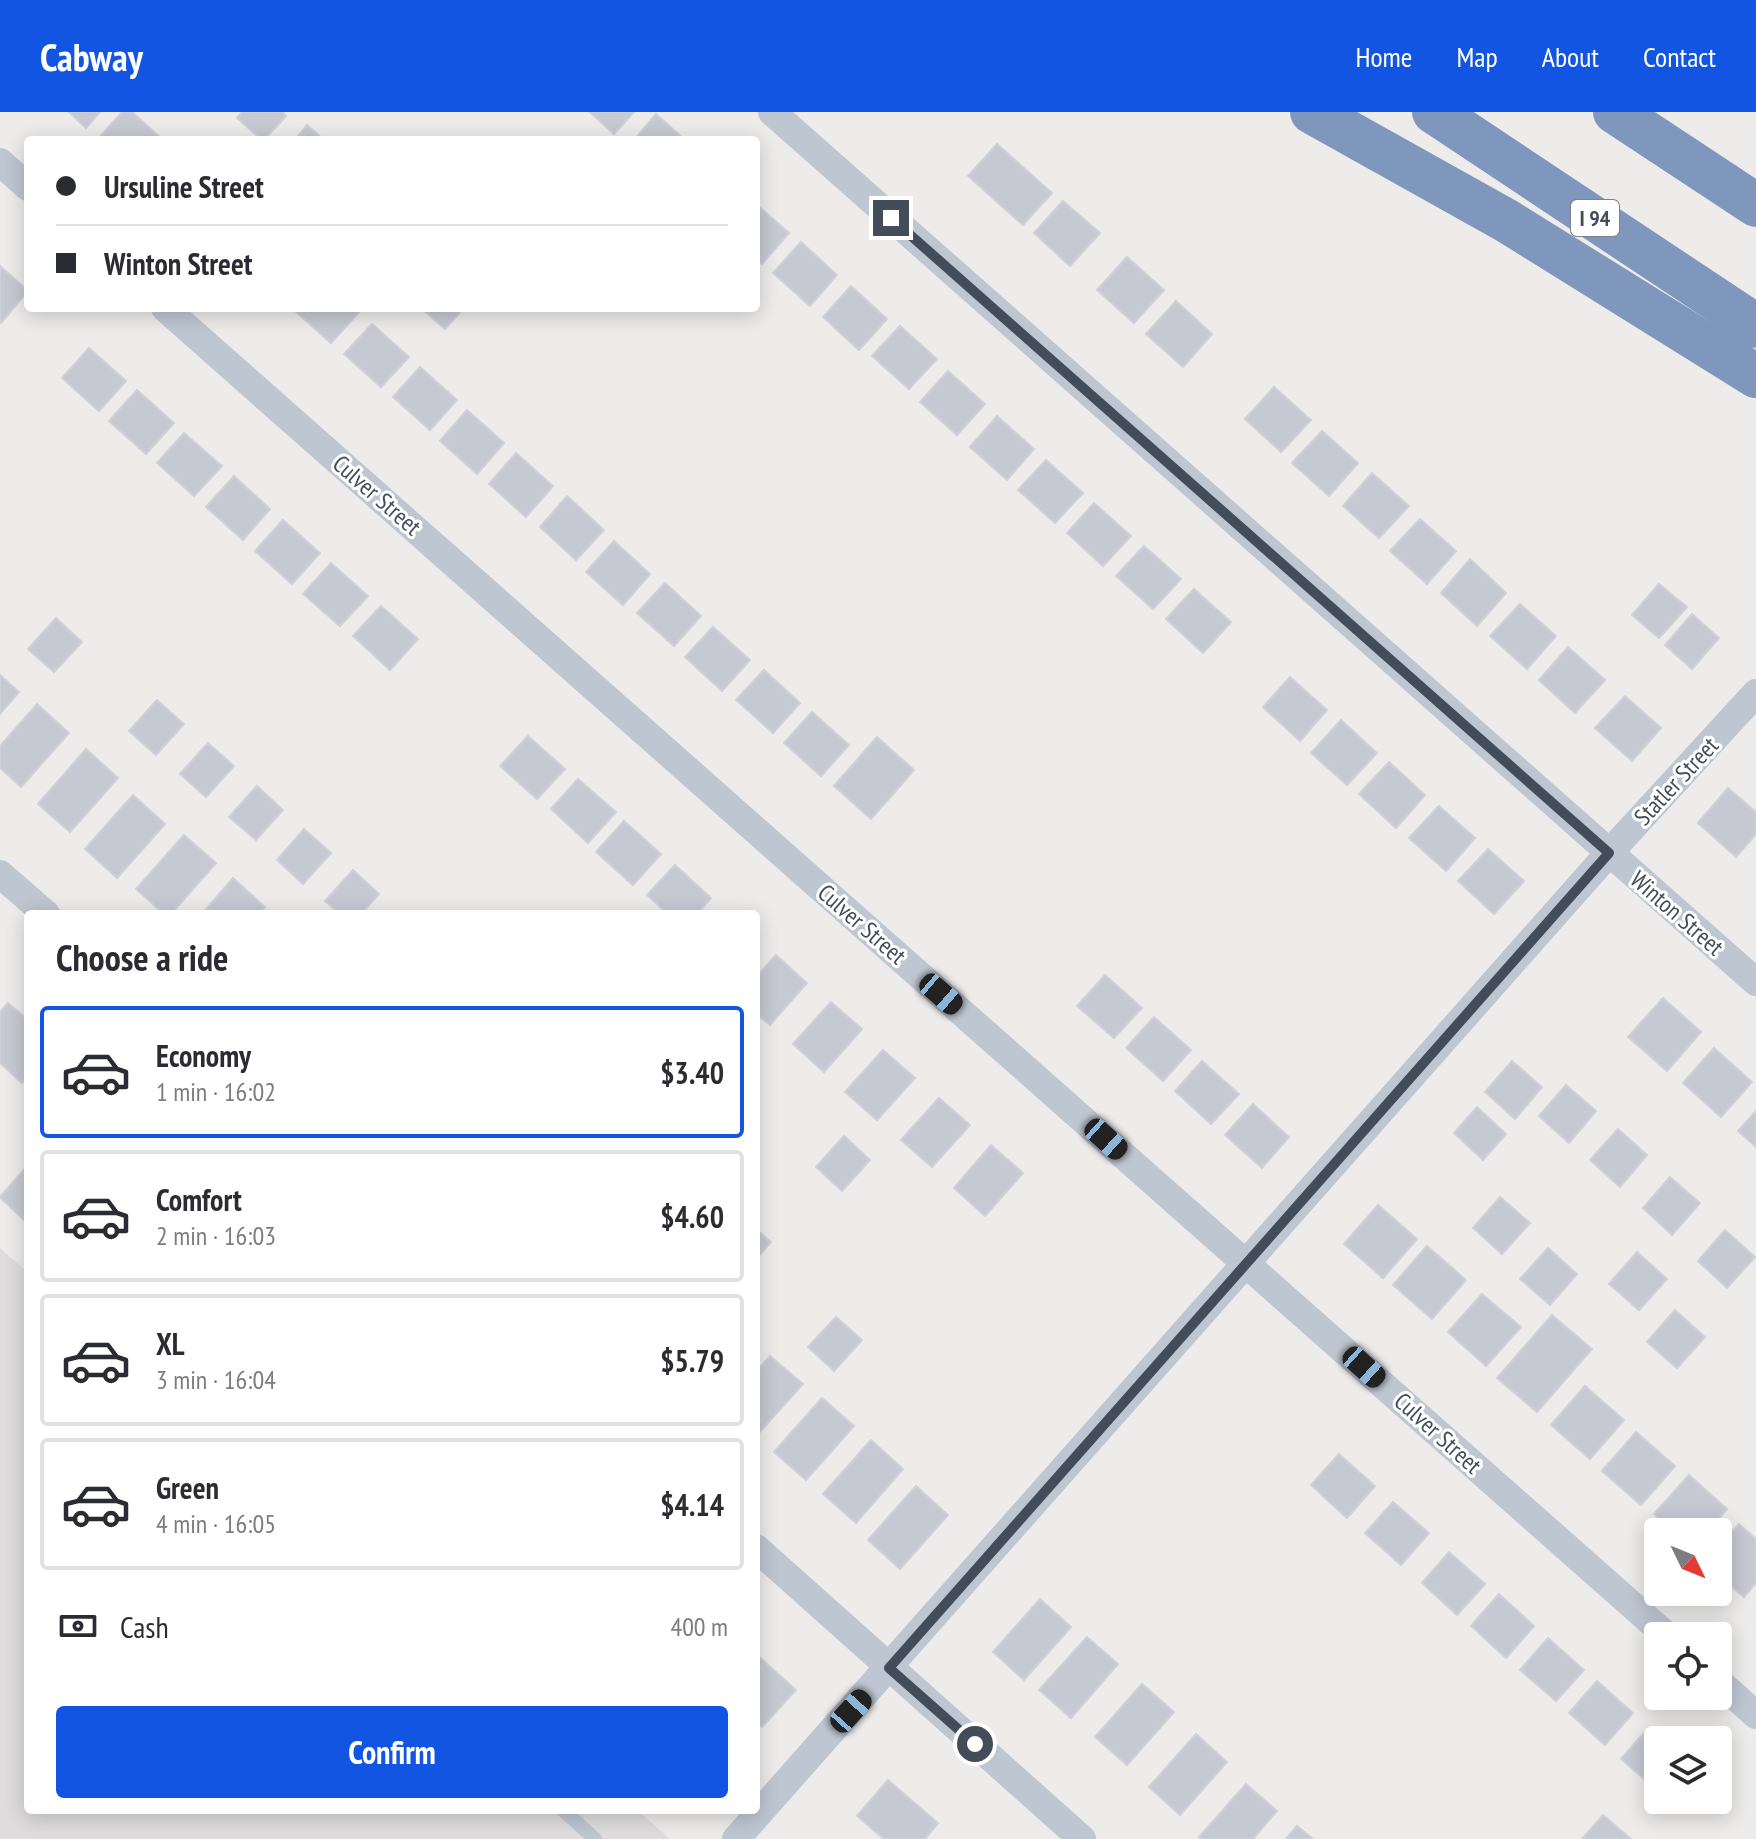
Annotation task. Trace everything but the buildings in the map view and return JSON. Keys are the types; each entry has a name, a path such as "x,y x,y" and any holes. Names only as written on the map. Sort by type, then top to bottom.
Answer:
{"highway":[{"path":"1312,112 1495,213 1756,376"},
{"name":"I 94","path":"1434,112 1756,326"},
{"path":"1615,112 1756,205"}],"street":[{"name":"Winton Street","path":"772,112 1756,982"},
{"path":"0,162 24,183"},
{"name":"Culver Street","path":"170,312 1651,1622"},
{"name":"Statler Street","path":"760,1812 1609,853 1756,693"},
{"path":"0,874 41,910"},
{"path":"760,1552 1082,1839"},
{"path":"1732,1694 1756,1715"},
{"name":"Statler Street","path":"736,1839 758,1814"}],"lane":[{"path":"567,1814 595,1839"}],"shaded area":[{"path":"0,1248 24,1269 24,1814 642,1814 670,1839 0,1839"}],"route":[{"path":"891,218 1609,853 889,1668 975,1744"}]}
